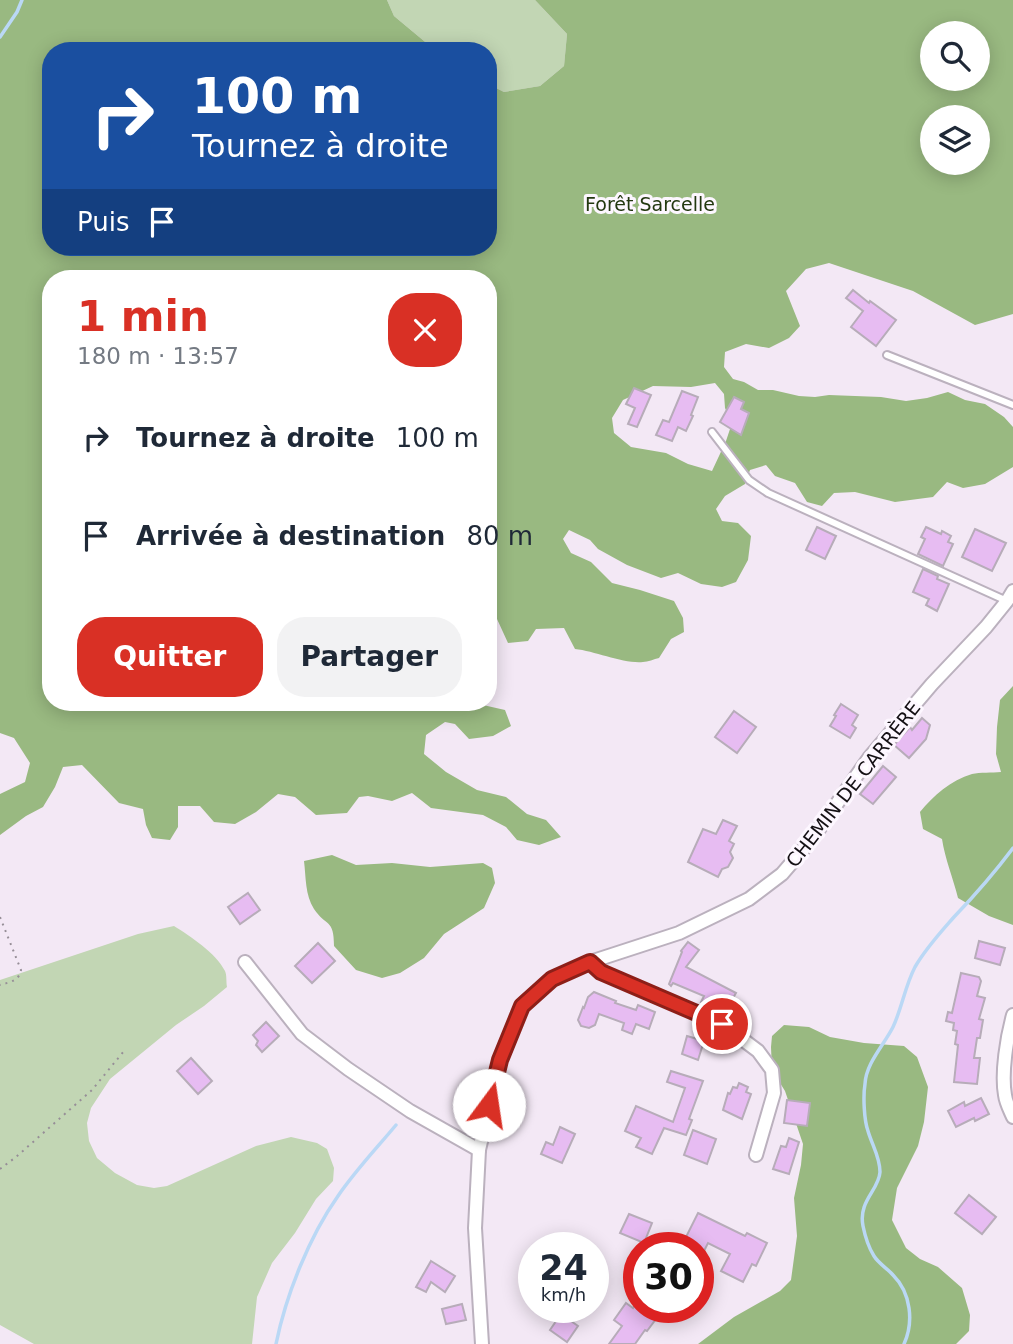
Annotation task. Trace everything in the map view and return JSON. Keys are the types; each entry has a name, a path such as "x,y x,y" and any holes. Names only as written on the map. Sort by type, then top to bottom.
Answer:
{"street":[{"name":"CHEMIN DE CARRÈRE","path":"482,1344 475,1228 479,1150 500,1060 522,1006 552,979 590,962 679,933 749,899 782,874 812,839 869,758 1010,596"},
{"path":"245,962 302,1034 410,1111 479,1150"},
{"path":"590,962 601,972 722,1024 758,1051 772,1070 774,1093 755,1155"},
{"path":"1013,1015 1004,1092 1013,1117"}],"lane":[{"path":"887,355 1013,405"},
{"path":"712,432 749,480 768,493 1010,596"}],"path":[{"path":"0,917 21,970 16,980 0,985"},
{"path":"0,1169 92,1090 124,1051"}],"green space":[{"name":"Forêt Sarcelle","path":"0,0 387,0 394,16 425,42 42,42 42,256 497,256 497,88 504,92 540,86 564,66 567,34 535,0 1013,0 1013,314 975,325 913,291 829,263 806,269 786,291 800,326 789,338 769,348 746,344 725,352 724,367 733,379 758,390 773,390 799,396 881,397 906,401 948,392 965,400 985,404 1013,427 1013,467 985,484 963,488 947,482 933,497 895,502 855,492 834,493 822,506 807,502 795,483 775,476 766,465 750,470 745,484 725,496 716,509 722,521 738,523 751,536 748,560 736,582 722,587 701,584 678,573 661,578 627,565 598,549 590,540 569,530 563,539 571,553 591,562 612,583 674,601 683,618 684,632 671,639 659,658 649,661 627,661 575,649 564,628 536,629 528,641 508,643 497,619 497,270 42,270 42,711 505,710 511,726 493,736 469,739 455,724 445,722 426,735 424,754 446,772 477,790 506,797 527,814 546,820 561,837 539,845 517,840 506,827 483,815 431,808 412,793 392,801 359,797 347,813 316,815 295,797 278,794 256,812 235,824 214,822 200,806 178,806 178,827 170,840 152,838 143,809 119,803 82,765 63,767 43,807 0,835 0,794 25,782 30,763 14,738 0,733","holes":["715,383 724,394 725,408 732,423 712,471 688,464 666,453 631,447 614,433 612,418 623,400 653,386 691,387"]},
{"path":"387,0 535,0 567,34 564,66 540,86 504,92 497,88 497,42 425,42 394,16"},
{"path":"1013,686 1013,925 989,916 958,898 942,839 923,829 920,812 957,780 975,773 1001,772 996,754 1000,700"},
{"path":"332,855 356,865 392,863 430,867 483,863 492,868 495,883 484,908 444,934 424,958 400,973 382,978 356,970 334,946 331,927 311,904 304,861"},
{"path":"174,926 221,964 226,974 227,987 110,1079 91,1108 87,1123 89,1141 97,1158 115,1173 137,1185 154,1188 167,1186 256,1146 291,1137 317,1143 327,1149 334,1168 333,1181 316,1199 272,1263 257,1297 252,1344 34,1344 0,1325 0,980 138,934"},
{"path":"784,1025 809,1027 830,1037 864,1043 904,1046 917,1057 928,1087 924,1122 918,1146 897,1188 892,1220 906,1248 920,1259 938,1267 962,1288 970,1315 969,1331 956,1344 698,1344 734,1317 780,1291 791,1280 797,1236 794,1198 803,1144 785,1091 772,1070 772,1036"}],"building":[{"path":"853,290 896,320 876,346 851,327 863,311 846,298"},
{"path":"634,388 651,395 637,427 628,424 635,408 626,404"},
{"path":"682,391 698,397 686,431 678,427 672,441 656,435 663,420 669,422"},
{"path":"734,397 744,402 741,409 749,413 741,435 720,422"},
{"path":"817,527 836,536 825,559 806,550"},
{"path":"926,527 951,536 948,542 953,544 943,566 918,554 925,539 921,537"},
{"path":"975,529 1006,543 992,571 962,557"},
{"path":"923,569 949,584 937,611 926,605 929,599 913,592"},
{"path":"841,704 858,715 852,725 856,728 850,738 830,726"},
{"path":"734,711 756,727 737,753 715,737"},
{"path":"922,718 930,725 926,739 909,758 894,745"},
{"path":"883,766 896,777 873,804 860,794"},
{"path":"723,820 737,826 729,841 734,844 730,852 733,858 718,877 688,862 703,829 716,834"},
{"path":"248,893 260,910 240,924 228,907"},
{"path":"979,941 1005,948 1000,965 975,958"},
{"path":"688,942 699,950 686,967 736,993 724,1014 701,1002 704,996 673,983 671,986 669,984 681,951"},
{"path":"318,943 335,961 312,983 295,966"},
{"path":"961,973 979,977 981,981 977,996 985,998 979,1019 983,1020 980,1038 977,1038 974,1058 980,1058 977,1084 954,1082 957,1031 953,1030 954,1023 946,1021 948,1012 952,1013"},
{"path":"594,992 636,1010 638,1005 655,1012 649,1029 636,1024 632,1034 622,1030 624,1023 599,1014 595,1025 589,1028 581,1026 578,1020 588,997"},
{"path":"266,1022 279,1036 262,1052 253,1035"},
{"path":"687,1036 704,1041 698,1060 682,1054"},
{"path":"191,1058 212,1081 198,1094 177,1071"},
{"path":"671,1071 703,1081 686,1135 664,1128 652,1154 636,1147 641,1138 625,1131 636,1106 673,1122 685,1088 667,1082"},
{"path":"739,1083 748,1087 746,1092 751,1094 742,1119 723,1110 728,1093 730,1094 733,1087 737,1088"},
{"path":"981,1098 989,1114 956,1127 948,1111 964,1102 965,1106"},
{"path":"787,1100 810,1103 807,1126 784,1123"},
{"path":"560,1127 575,1134 562,1163 541,1154 546,1142 553,1145"},
{"path":"693,1130 716,1139 707,1164 684,1155"},
{"path":"789,1138 799,1142 789,1174 773,1169 781,1146 786,1147"},
{"path":"969,1195 996,1217 982,1234 955,1213"},
{"path":"698,1213 745,1236 747,1233 767,1243 756,1266 752,1264 743,1282 721,1271 730,1254 714,1246 714,1232 688,1232"},
{"path":"629,1214 652,1223 648,1232 620,1233"},
{"path":"431,1261 455,1276 445,1292 431,1282 426,1292 416,1287"},
{"path":"462,1304 466,1320 446,1324 442,1309"},
{"path":"623,1307 623,1323 653,1323 635,1344 609,1344 622,1326 614,1320"},
{"path":"555,1323 574,1323 578,1326 567,1342 550,1330"}],"waterway":[{"path":"0,37 22,0"},
{"path":"904,1344 910,1317 904,1290 874,1256 863,1226 863,1210 880,1172 864,1108 866,1076 893,1027 919,960 1013,848"},
{"path":"276,1344 292,1286 317,1230 345,1187 396,1125"}],"route":[{"path":"489,1105 500,1060 522,1006 552,979 590,962 601,972 722,1024"}]}
